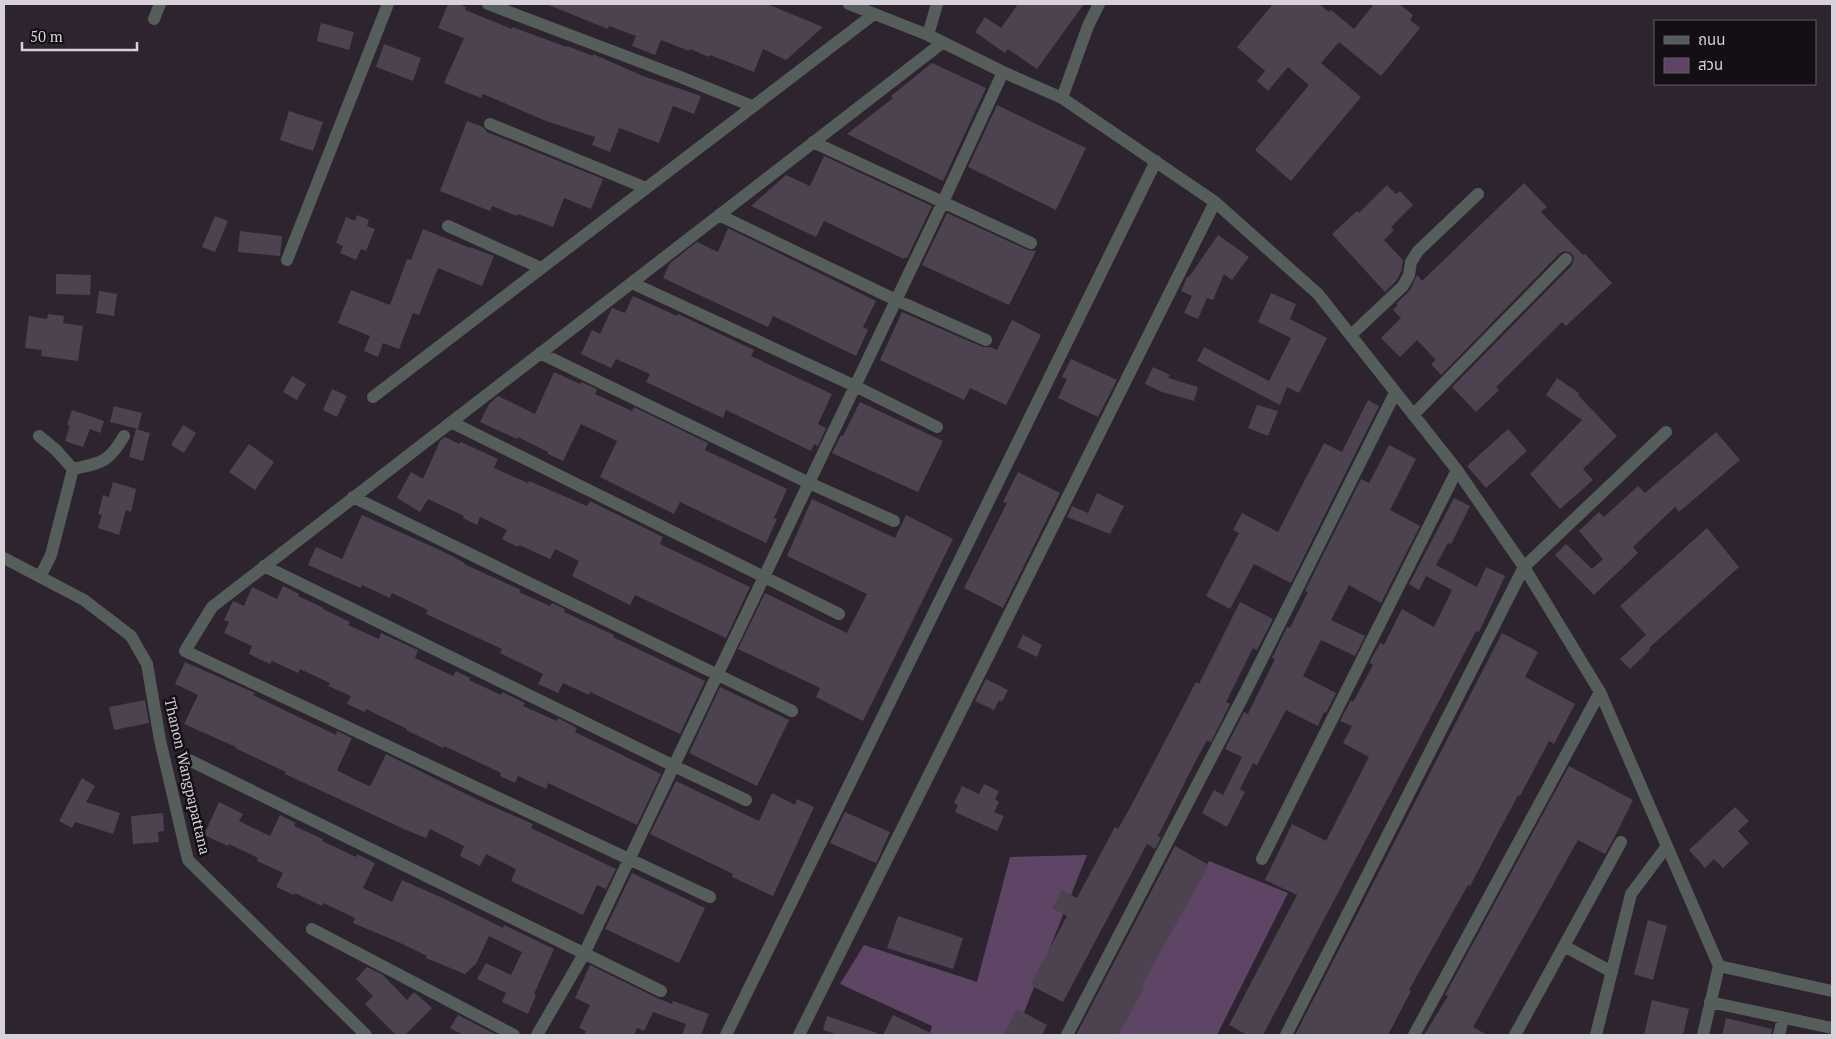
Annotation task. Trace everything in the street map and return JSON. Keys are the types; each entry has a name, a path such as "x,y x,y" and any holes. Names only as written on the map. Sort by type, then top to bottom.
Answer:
{"street":[{"path":"154,19 160,4"},
{"path":"287,260 388,4"},
{"path":"488,4 752,106"},
{"path":"849,4 928,35 1003,72 1062,98 1215,202 1318,294 1457,470 1524,567 1600,692 1719,966 1703,1035"},
{"path":"928,35 937,4"},
{"path":"1062,98 1088,26 1099,4"},
{"path":"373,397 874,14"},
{"path":"710,897 185,651 212,607 942,43"},
{"path":"537,1035 584,954 943,202 1003,72"},
{"path":"490,124 646,188"},
{"path":"813,142 1031,243"},
{"path":"726,1035 1156,161"},
{"path":"1351,335 1402,286 1409,275 1411,262 1418,251 1478,194"},
{"path":"799,1035 1215,202"},
{"path":"719,215 896,300 986,340"},
{"path":"448,226 541,268"},
{"path":"1413,415 1566,259"},
{"path":"632,282 855,386 937,427"},
{"path":"540,353 809,483 894,521"},
{"path":"1066,1035 1246,691 1395,393"},
{"path":"451,422 839,614"},
{"path":"1286,1035 1524,567 1666,432"},
{"path":"39,436 56,450 73,469"},
{"path":"73,469 97,464 105,460 116,450 124,436"},
{"path":"40,577 50,555 73,469"},
{"path":"1262,859 1457,470"},
{"path":"353,497 792,711"},
{"name":"Thanon Wangpapattana","path":"4,558 84,600 131,636 147,664 160,740 188,860 366,1035"},
{"path":"264,566 746,800"},
{"path":"1414,1035 1600,692"},
{"path":"189,760 661,991"},
{"path":"1516,1035 1621,842"},
{"path":"1596,1035 1631,894 1667,846"},
{"path":"312,929 514,1035"},
{"path":"1564,946 1612,972"},
{"path":"1719,966 1832,991"},
{"path":"1710,1002 1832,1028"},
{"path":"1779,1035 1783,1018"}],"green space":[{"path":"1087,855 1015,1035 929,1035 932,1026 840,984 864,945 977,982 1010,857"},
{"path":"1209,861 1288,893 1217,1035 1110,1035"}],"building":[{"path":"448,4 459,4 466,7 465,10 512,29 512,27 593,56 593,54 643,76 701,96 694,114 673,106 659,143 619,128 610,152 592,145 595,137 546,121 483,94 481,98 444,83 464,38 438,28"},
{"path":"546,4 767,4 823,27 786,60 763,49 754,72 710,55 709,57 690,49 689,51 661,40 655,55 632,46 636,36 609,26 608,29"},
{"path":"1018,4 1084,4 1037,69 1008,49 1005,53 975,32 985,17 1001,28"},
{"path":"1273,4 1319,4 1329,12 1331,10 1354,29 1374,4 1399,4 1413,15 1410,20 1420,28 1381,76 1339,42 1321,63 1361,97 1291,181 1255,150 1309,85 1288,67 1268,91 1257,81 1265,71 1237,47"},
{"path":"321,23 354,32 349,50 317,41"},
{"path":"384,44 421,58 413,81 376,67"},
{"path":"932,63 986,88 943,181 847,134 893,98 891,96"},
{"path":"997,105 1086,148 1056,210 968,167"},
{"path":"289,111 323,122 313,151 280,140"},
{"path":"467,121 483,127 487,132 603,179 591,209 564,198 553,227 492,206 490,211 440,191"},
{"path":"824,156 932,206 907,258 905,257 904,259 824,221 816,237 751,206 786,175 810,186"},
{"path":"1524,183 1547,207 1541,212 1612,283 1566,326 1562,322 1496,387 1499,390 1476,412 1452,387 1572,265 1574,257 1571,253 1564,251 1560,253 1441,375 1431,364 1436,360 1417,340 1400,357 1381,338 1401,318 1393,310 1398,305 1396,304 1410,290 1417,275 1422,281"},
{"path":"1387,185 1396,194 1400,191 1413,205 1391,227 1394,230 1384,240 1403,260 1401,272 1396,281 1385,292 1332,234 1357,211 1359,213"},
{"path":"947,213 1028,250 1036,251 1009,305 922,265"},
{"path":"357,215 369,220 367,226 375,229 366,251 361,249 356,260 340,253 343,246 336,243 346,217 355,221"},
{"path":"215,216 228,221 215,252 202,247"},
{"path":"728,228 876,301 863,327 868,330 856,356 773,316 768,327 663,278 670,263 697,242 718,252"},
{"path":"423,229 494,256 482,286 438,268 419,315 413,313 399,349 383,343 378,357 364,351 370,336 338,323 351,290 390,305 407,259 411,260"},
{"path":"240,231 282,236 280,256 238,252"},
{"path":"1218,235 1249,257 1232,280 1224,274 1213,300 1207,298 1198,319 1184,313 1192,296 1181,291 1187,277 1189,277"},
{"path":"56,274 91,275 90,295 56,294"},
{"path":"99,291 117,294 114,316 96,313"},
{"path":"1271,293 1296,304 1290,319 1327,338 1299,393 1287,387 1280,405 1197,361 1204,347 1269,381 1291,338 1258,322"},
{"path":"633,296 677,316 678,314 754,350 751,356 832,394 818,424 826,428 818,446 814,444 811,451 726,410 723,418 646,382 650,374 616,359 611,368 581,354 592,330 600,334 612,308 625,313"},
{"path":"902,312 983,347 997,350 1012,320 1041,335 1006,405 970,388 964,400 880,360"},
{"path":"48,314 64,316 63,323 83,326 78,361 41,356 42,350 25,348 29,316 47,319"},
{"path":"1071,359 1117,380 1098,417 1058,398 1067,379 1062,377"},
{"path":"1153,367 1170,375 1168,378 1198,387 1194,401 1162,392 1145,384"},
{"path":"554,372 580,384 581,382 597,389 595,394 632,411 634,407 708,443 705,450 787,489 774,518 777,519 766,543 680,502 674,514 600,477 617,441 581,424 563,461 518,437 517,439 480,422 489,404 498,396 535,414"},
{"path":"292,376 306,384 297,400 283,392"},
{"path":"1557,378 1579,393 1578,395 1617,436 1583,469 1593,480 1560,509 1530,474 1582,420 1546,395"},
{"path":"332,389 347,396 337,417 323,410"},
{"path":"1368,400 1379,406 1291,583 1254,564 1230,609 1206,596 1239,533 1233,530 1242,513 1278,532 1324,443 1342,452"},
{"path":"860,402 943,441 918,492 832,453"},
{"path":"1257,405 1278,411 1268,436 1248,428"},
{"path":"114,406 142,413 138,429 110,422"},
{"path":"72,410 104,421 100,433 90,429 83,447 65,441 70,426 67,425"},
{"path":"183,425 196,433 184,453 171,445"},
{"path":"136,429 150,433 143,461 129,457"},
{"path":"1508,429 1527,451 1486,488 1467,466"},
{"path":"1716,432 1740,460 1679,512 1675,507 1633,547 1638,553 1594,595 1555,555 1566,544 1592,569 1603,559 1579,531 1599,512 1604,517 1638,486 1645,493"},
{"path":"445,437 459,444 461,442 498,459 494,468 587,506 590,501 663,537 660,544 750,587 726,638 635,595 630,605 572,576 579,561 555,549 550,559 519,545 518,547 502,539 507,530 480,517 477,525 463,518 464,516 428,499 420,512 397,498 411,472 423,479 440,441"},
{"path":"249,444 274,462 255,490 229,472"},
{"path":"1389,445 1416,459 1390,510 1420,526 1381,603 1349,585 1331,620 1365,636 1355,656 1321,640 1303,676 1336,693 1326,713 1324,712 1318,726 1286,710 1257,765 1253,763 1240,789 1245,792 1227,827 1202,813 1214,790 1223,795 1242,757 1225,749 1244,712 1248,714 1275,659 1272,658 1287,627 1290,628 1308,592 1305,591 1361,479 1369,483"},
{"path":"1018,472 1060,493 1003,608 964,588 1007,503 1003,502"},
{"path":"113,482 136,489 131,512 126,510 119,535 98,528 102,515 98,514 103,495 109,497"},
{"path":"1097,493 1124,506 1110,534 1067,517 1072,506 1088,513"},
{"path":"1454,498 1470,506 1451,544 1448,543 1436,565 1477,587 1486,567 1505,576 1479,632 1476,631 1263,1035 1247,1035 1229,1025 1297,895 1265,880 1292,824 1326,841 1369,757 1343,743 1352,726 1340,721 1351,700 1353,702 1373,665 1369,663 1380,643 1384,645 1402,609 1434,627 1452,590 1426,576 1419,590 1409,584"},
{"path":"812,499 895,538 906,515 953,539 863,721 816,697 820,688 738,649 765,593 847,633 867,594 787,556"},
{"path":"362,515 442,551 464,564 521,590 519,592 550,606 552,603 565,609 564,612 705,681 680,734 590,692 589,695 563,683 558,693 538,684 543,674 500,653 502,649 426,614 428,610 392,593 390,598 362,585 361,588 308,565 316,547 342,559"},
{"path":"1707,528 1739,567 1649,648 1650,650 1630,669 1620,659 1646,635 1620,606"},
{"path":"283,586 299,594 298,596 350,622 348,625 379,639 381,633 418,650 415,658 453,676 456,671 470,678 469,680 501,695 502,692 525,703 523,706 557,721 558,718 577,728 575,732 661,774 637,825 548,783 546,789 518,776 515,783 500,776 501,773 444,746 443,748 366,709 365,712 347,704 351,696 328,686 330,683 300,669 298,673 272,661 270,664 249,654 252,646 224,633 229,622 224,620 233,601 244,606 252,587 277,599"},
{"path":"1240,602 1273,619 1257,650 1253,648 1226,702 1230,704 1211,742 1207,740 1194,764 1158,836 1161,838 1155,849 1147,844 1063,1002 1030,985 1067,916 1052,908 1062,890 1077,898 1115,827 1118,829 1131,806 1196,682 1199,684"},
{"path":"1502,633 1538,652 1525,677 1575,704 1554,744 1549,741 1520,796 1518,795 1470,886 1468,885 1409,990 1411,991 1388,1035 1295,1035"},
{"path":"1023,635 1042,645 1037,657 1017,647"},
{"path":"185,662 255,693 253,695 336,735 337,731 352,738 337,770 340,772 369,786 386,754 478,800 533,824 531,828 616,869 606,889 597,885 583,915 511,881 516,869 486,854 480,866 460,856 464,846 430,829 426,838 406,830 285,774 286,772 236,747 184,724 198,695 175,684"},
{"path":"986,679 1008,690 1002,702 999,700 994,710 975,701"},
{"path":"720,687 789,720 757,786 689,753"},
{"path":"145,700 149,723 114,730 109,707"},
{"path":"1569,766 1633,800 1614,838 1605,854 1578,840 1473,1027 1487,1035 1424,1035 1448,996 1445,995"},
{"path":"82,778 95,786 86,802 120,813 113,834 75,822 72,828 59,821"},
{"path":"676,781 759,821 772,793 795,805 797,799 814,807 773,896 732,877 733,874 650,834"},
{"path":"984,784 999,791 995,799 999,802 994,812 1004,816 997,831 955,812 958,805 954,803 962,786 979,794"},
{"path":"219,802 243,814 239,821 270,836 280,815 296,823 294,826 323,839 322,841 356,857 357,854 375,863 363,888 392,902 402,880 503,928 504,925 554,949 534,994 536,995 528,1014 502,1002 506,993 477,979 486,963 511,975 522,952 489,936 476,964 465,974 426,958 427,956 398,942 353,923 355,918 323,903 322,906 295,893 294,895 276,887 283,873 257,861 258,858 229,844 228,846 204,835"},
{"path":"1735,807 1749,821 1738,831 1749,843 1723,868 1714,859 1705,868 1689,850"},
{"path":"845,812 890,832 876,863 830,843"},
{"path":"163,813 164,831 158,832 159,842 133,844 131,816"},
{"path":"1175,846 1209,865 1141,987 1144,989 1118,1035 1076,1035"},
{"path":"632,873 705,908 679,963 605,929"},
{"path":"898,916 963,938 953,969 887,948"},
{"path":"1648,920 1667,926 1653,980 1634,974"},
{"path":"590,965 657,998 672,1004 673,1001 709,1014 701,1035 682,1035 686,1024 653,1012 644,1031 637,1028 634,1035 584,1035 586,1031 579,1028 590,1005 575,998"},
{"path":"367,967 383,975 407,1000 414,992 432,1008 405,1035 396,1035 365,1004 373,996 356,979"},
{"path":"1652,1000 1689,1009 1683,1035 1644,1035"},
{"path":"1017,1009 1047,1025 1042,1035 1003,1035"},
{"path":"458,1015 497,1035 463,1035 450,1028"},
{"path":"893,1015 935,1035 883,1035"},
{"path":"827,1016 877,1033 876,1035 839,1035 823,1030"},
{"path":"1726,1018 1772,1029 1771,1035 1722,1035"}]}
